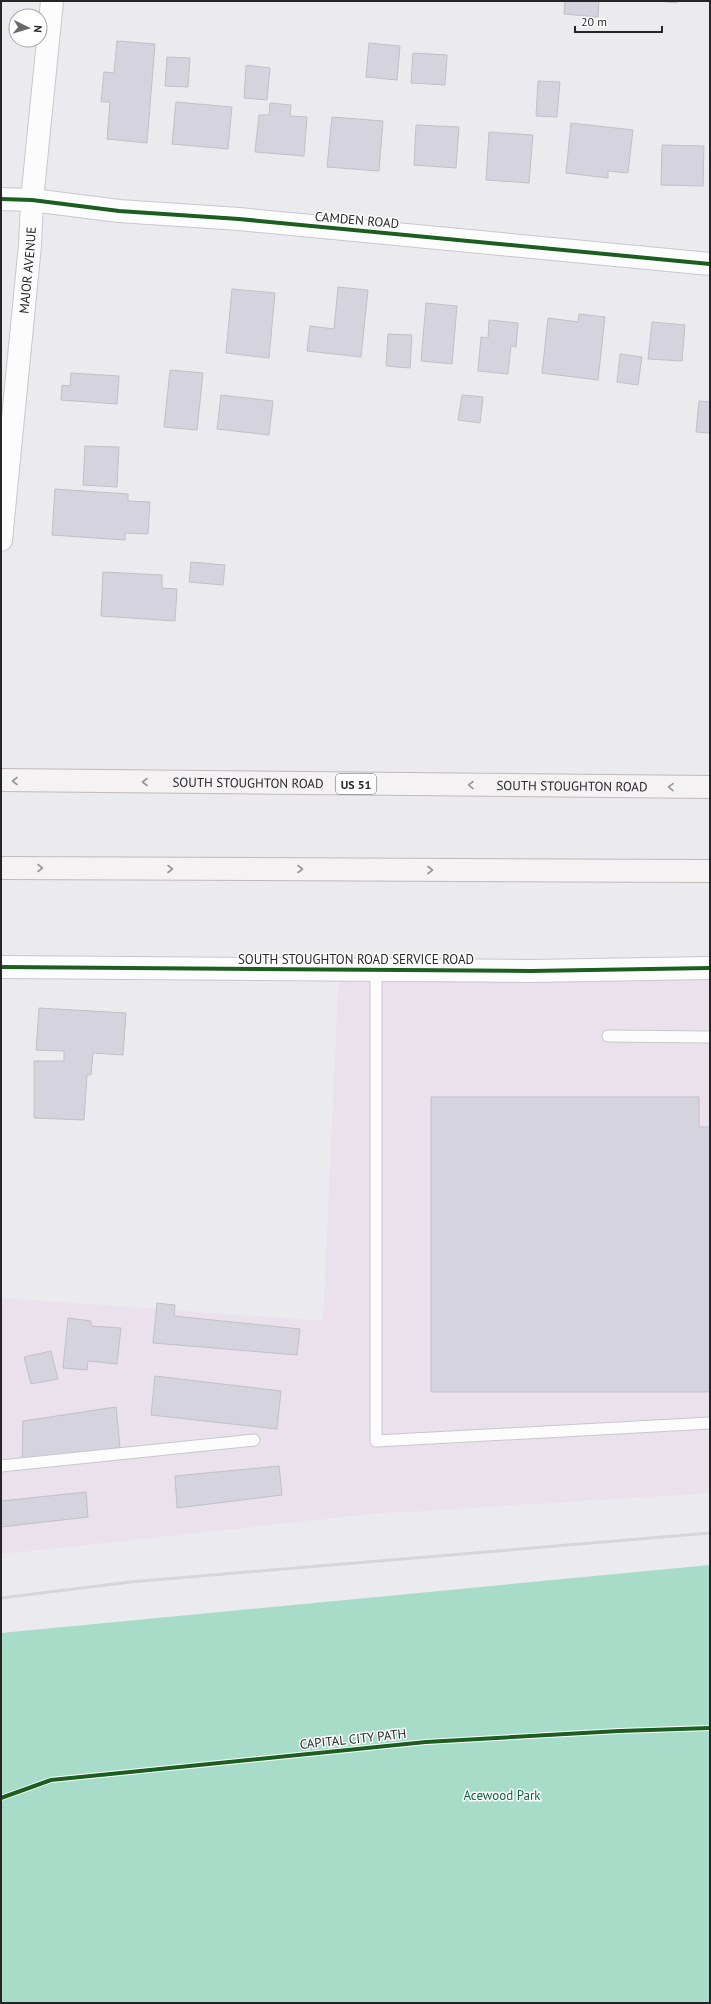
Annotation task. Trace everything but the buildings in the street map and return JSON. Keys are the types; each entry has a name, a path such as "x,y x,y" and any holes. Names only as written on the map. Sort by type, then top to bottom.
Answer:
{"main road":[{"name":"SOUTH STOUGHTON ROAD","path":"1,780 710,787"},
{"path":"1,868 710,871"}],"street":[{"name":"MAJOR AVENUE","path":"1,540 31,238 32,200 52,1"},
{"name":"CAMDEN ROAD","path":"1,199 32,200 119,211 247,219 710,264"},
{"name":"SOUTH STOUGHTON ROAD SERVICE ROAD","path":"1,967 530,971 710,968"}],"lane":[{"path":"376,969 376,1441 710,1423"},
{"path":"608,1036 710,1037"},
{"path":"1,1466 254,1440"}],"shaded area":[{"path":"339,968 710,968 710,1493 371,1514 1,1554 1,1298 323,1321"}],"green space":[{"name":"Acewood Park","path":"710,1565 710,2003 1,2003 1,1633"}],"railway":[{"path":"1,1598 130,1582 710,1533"}],"cycle path":[{"path":"1,199 32,200 119,211 239,219 710,264"},
{"path":"1,967 530,971 710,968"},
{"name":"CAPITAL CITY PATH","path":"1,1798 51,1780 426,1742 619,1731 710,1728"}]}
